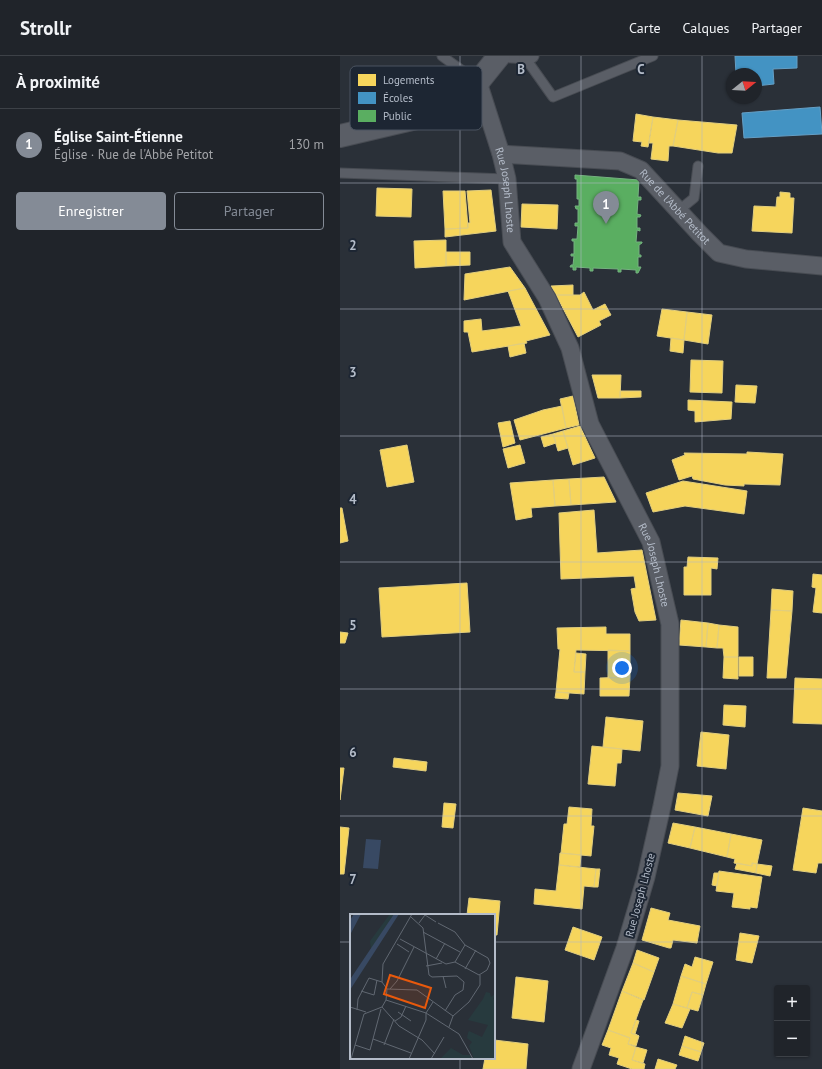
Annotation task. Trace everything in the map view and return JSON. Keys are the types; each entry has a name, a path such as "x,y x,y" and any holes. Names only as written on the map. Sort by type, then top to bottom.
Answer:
{"street":[{"path":"482,77 498,56"},
{"name":"Rue Joseph Lhoste","path":"482,95 501,154 507,179 512,242 547,298 570,348 590,424 651,542 670,624 670,766 646,876 625,948 581,1069"},
{"path":"340,136 366,130"},
{"name":"Rue de l'Abbé Petitot","path":"501,154 620,161 641,170 678,211 719,252 746,260 822,266"}],"lane":[{"path":"442,56 456,66"},
{"path":"498,56 529,57 553,97 653,56"},
{"path":"678,211 694,198 698,166"},
{"path":"340,173 507,179"}],"water":[{"path":"366,839 381,840 378,869 363,868"}],"building: Logements":[{"path":"636,114 653,117 648,147 641,146 642,142 633,141"},
{"path":"653,117 678,120 673,146 669,146 668,161 651,159 653,143 649,143"},
{"path":"678,120 737,125 732,153 718,153 673,146"},
{"path":"377,188 412,189 411,217 376,216"},
{"path":"491,190 496,231 445,237 445,229 468,228 468,223 470,223 467,191"},
{"path":"443,191 465,191 468,228 445,229"},
{"path":"780,192 790,193 790,198 794,198 792,233 752,231 754,206 776,207 777,197 780,197"},
{"path":"522,204 558,205 557,229 521,227"},
{"path":"446,240 446,266 415,268 414,241"},
{"path":"446,252 470,252 470,265 446,266"},
{"path":"510,267 525,288 464,300 465,274"},
{"path":"573,285 573,295 556,295 551,286"},
{"path":"525,288 550,335 526,341 527,343 472,352 468,332 464,332 464,321 481,319 482,331 521,326 508,291"},
{"path":"584,292 593,310 605,304 611,315 599,321 601,325 578,337 556,295 580,295"},
{"path":"662,309 687,312 684,340 657,336"},
{"path":"687,312 712,315 708,344 684,340"},
{"path":"671,338 684,340 683,353 670,351"},
{"path":"524,343 526,353 510,357 508,346"},
{"path":"691,360 723,361 722,393 690,392"},
{"path":"592,375 621,375 620,398 598,398"},
{"path":"736,385 757,386 755,403 735,402"},
{"path":"620,391 641,391 641,397 620,398"},
{"path":"573,396 579,425 566,428 560,399"},
{"path":"688,400 732,402 731,419 695,422 695,411 688,410"},
{"path":"562,406 566,428 520,440 514,420 543,410"},
{"path":"510,421 515,443 503,447 498,423"},
{"path":"580,426 595,458 573,465 563,431"},
{"path":"563,431 568,448 558,451 553,434"},
{"path":"553,434 556,443 544,447 541,437"},
{"path":"407,445 414,482 387,487 380,450"},
{"path":"520,445 525,463 508,468 503,449"},
{"path":"747,452 783,454 780,485 725,485 693,479 692,476 679,480 672,460 685,455 684,453 747,454"},
{"path":"604,477 616,502 571,505 569,479"},
{"path":"569,479 571,505 555,506 553,480"},
{"path":"553,480 555,506 531,508 532,517 516,520 510,483"},
{"path":"683,481 747,491 744,514 685,506 653,512 646,493"},
{"path":"340,508 342,508 348,541 340,543"},
{"path":"594,510 597,553 642,550 656,620 639,621 635,612 631,589 636,588 634,576 561,579 559,513"},
{"path":"688,557 718,558 717,569 711,568 711,595 684,595 684,567 687,567"},
{"path":"813,574 822,575 822,613 813,612 816,588 812,587"},
{"path":"467,583 470,632 382,637 379,588"},
{"path":"772,589 793,591 792,611 771,610"},
{"path":"771,610 792,611 786,678 767,678"},
{"path":"681,620 708,623 706,647 679,645"},
{"path":"708,623 719,625 717,648 706,647"},
{"path":"719,625 738,627 738,657 724,657 723,648 717,648"},
{"path":"606,627 606,634 630,634 630,651 576,650 574,672 585,672 584,694 556,692 560,649 558,649 557,628"},
{"path":"340,632 348,633 345,643 340,643"},
{"path":"608,650 630,651 630,677 608,678"},
{"path":"576,653 586,654 585,672 574,672"},
{"path":"724,657 738,657 738,679 723,678"},
{"path":"739,657 753,657 753,676 739,676"},
{"path":"630,677 629,696 600,696 600,678"},
{"path":"795,678 822,679 822,724 793,723"},
{"path":"556,692 569,693 568,699 555,698"},
{"path":"724,705 746,706 745,727 723,725"},
{"path":"606,717 643,721 640,751 603,747"},
{"path":"701,732 729,735 726,769 697,766"},
{"path":"592,746 622,749 621,763 617,763 615,786 588,784"},
{"path":"394,758 427,762 426,771 393,767"},
{"path":"340,768 344,768 340,800"},
{"path":"678,793 712,796 708,816 675,810"},
{"path":"444,803 456,804 453,828 442,827"},
{"path":"569,807 592,809 591,826 594,826 591,856 561,853 564,824 567,824"},
{"path":"803,808 822,811 822,863 818,863 816,873 793,870"},
{"path":"673,823 695,827 690,848 668,843"},
{"path":"340,827 349,828 344,874 340,874"},
{"path":"695,827 731,834 727,857 690,848"},
{"path":"731,834 762,840 757,864 752,863 752,866 734,863 735,859 727,857"},
{"path":"560,853 581,855 580,867 559,865"},
{"path":"737,863 752,866 752,863 757,864 756,873 735,869"},
{"path":"757,864 772,866 770,876 756,873"},
{"path":"559,865 596,869 594,887 584,886 582,909 534,904 535,889 556,891"},
{"path":"596,869 600,869 598,887 594,887"},
{"path":"719,871 762,877 757,908 750,907 750,909 732,907 734,893 716,891"},
{"path":"714,873 719,873 717,886 712,885"},
{"path":"469,898 500,901 497,935 495,935 495,914 467,914"},
{"path":"651,908 670,913 668,920 700,926 697,943 673,940 671,948 669,948 642,940"},
{"path":"573,927 602,937 594,960 565,950"},
{"path":"740,933 759,936 752,963 736,960"},
{"path":"637,950 659,958 654,972 633,963"},
{"path":"695,957 713,962 706,984 681,976 685,964 692,967"},
{"path":"633,963 654,972 644,1000 622,991"},
{"path":"681,976 706,984 703,995 692,992 687,1008 673,1004"},
{"path":"516,977 548,981 544,1022 512,1018"},
{"path":"622,991 643,1000 631,1033 639,1036 636,1046 628,1044 630,1038 608,1030"},
{"path":"692,992 703,995 698,1011 687,1008"},
{"path":"673,1004 690,1009 682,1028 665,1023"},
{"path":"636,1020 639,1021 635,1034 639,1036 631,1033"},
{"path":"608,1030 630,1038 628,1044 636,1047 632,1060 645,1064 644,1069 632,1069 617,1064 619,1058 609,1055 611,1048 602,1045"},
{"path":"685,1036 704,1043 701,1052 682,1046"},
{"path":"495,1040 528,1044 526,1069 483,1069 485,1059 495,1059"},
{"path":"682,1046 701,1052 698,1061 679,1055"},
{"path":"636,1047 647,1050 643,1063 632,1060"},
{"path":"658,1059 677,1065 675,1069 655,1069"}],"building: Écoles":[{"path":"735,56 797,56 797,68 773,69 774,84 762,85 762,68 736,68"},
{"path":"820,107 822,134 744,138 742,113"}],"building: Public":[{"path":"575,175 639,180 638,197 641,197 641,200 638,200 637,214 641,215 640,217 637,217 637,228 640,228 640,231 637,230 636,242 642,243 639,245 639,255 641,255 641,257 638,257 638,267 641,267 638,273 636,273 636,270 621,269 621,272 618,272 618,269 593,268 593,271 590,271 590,268 576,267 576,270 573,270 573,267 570,267 573,265 574,256 571,256 571,254 574,254 574,241 572,241 572,239 577,239 578,226 575,226 575,223 578,223 578,209 576,209 575,206 579,206 579,199 577,199 577,179 575,179"}],"place":[{"name":"Église Saint-Étienne","path":"606,224"}]}
